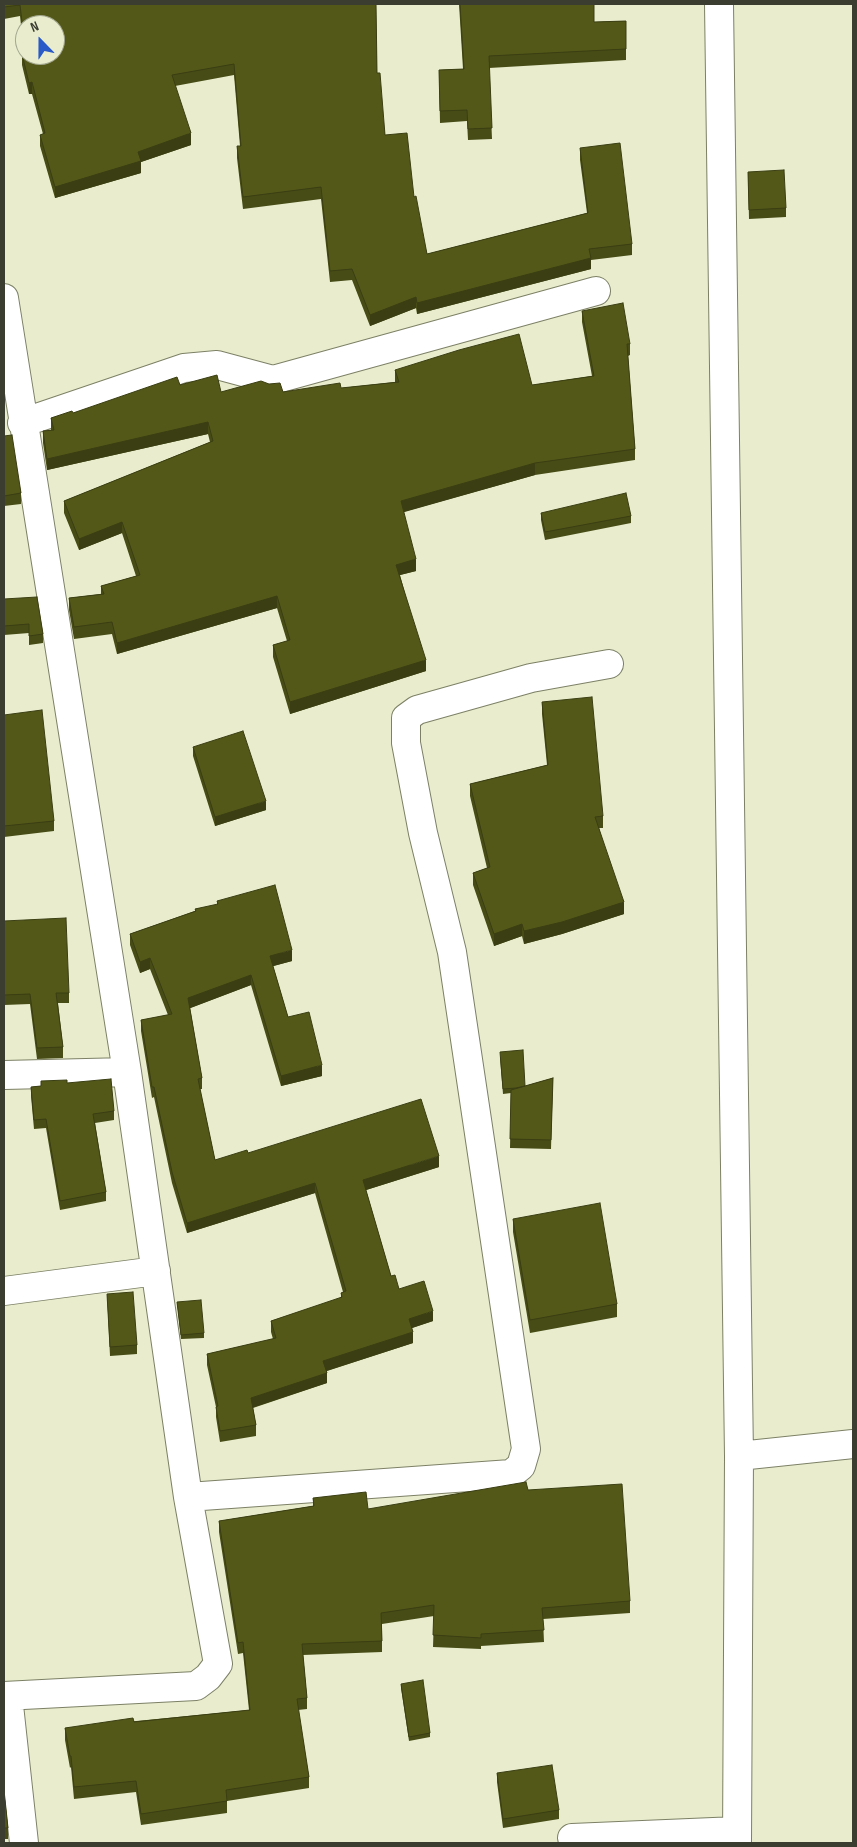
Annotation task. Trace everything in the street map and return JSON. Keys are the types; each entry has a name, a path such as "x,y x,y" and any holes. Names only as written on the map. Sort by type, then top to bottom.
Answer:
{"street":[{"path":"572,1838 659,1839 737,1837 739,1456 719,4"},
{"path":"22,423 184,368 217,366 273,380 596,291"},
{"path":"4,298 22,423 127,1072 188,1497 218,1664 208,1677 196,1686 6,1696 24,1843"},
{"path":"188,1497 511,1474 521,1466 526,1449 452,952 423,833 406,742 406,718 417,710 531,678 609,664"},
{"path":"4,1075 127,1072"},
{"path":"4,1291 156,1271"},
{"path":"739,1456 853,1444"}],"building":[{"path":"4,4 376,4 377,73 380,73 385,135 407,133 414,197 416,196 427,254 588,213 580,148 620,143 632,244 589,249 591,258 417,303 416,297 370,315 352,269 330,271 321,187 243,197 237,146 241,146 234,64 172,75 191,133 138,152 141,161 55,187 40,135 45,133 32,82 29,83 25,65 65,65 65,15 21,15 20,5 4,7"},
{"path":"460,4 594,4 594,22 626,21 626,49 489,56 492,128 468,129 467,110 440,111 439,70 464,69"},
{"path":"784,170 786,208 749,210 748,172"},
{"path":"623,303 630,344 627,344 635,449 535,463 401,501 416,559 396,565 426,660 290,702 273,645 290,640 277,596 117,643 112,622 74,627 69,598 104,594 101,586 140,575 122,522 79,539 64,501 213,441 208,422 47,459 43,431 54,430 51,418 72,411 73,413 177,377 180,385 217,375 221,392 261,381 269,384 280,383 283,392 340,383 341,388 399,382 395,370 519,334 532,385 594,376 582,311"},
{"path":"12,435 21,493 4,496 4,436"},
{"path":"626,493 631,516 545,532 541,513"},
{"path":"37,597 43,634 29,636 29,624 4,626 4,599"},
{"path":"592,697 603,816 595,817 624,902 562,922 524,931 522,924 494,934 473,873 490,867 470,784 548,765 542,702"},
{"path":"42,710 54,821 4,826 4,715"},
{"path":"243,731 266,801 215,817 193,747"},
{"path":"275,885 292,950 270,956 288,1017 309,1012 322,1065 281,1076 251,975 188,998 202,1078 198,1079 215,1160 247,1150 248,1153 421,1099 439,1156 363,1180 391,1276 395,1275 399,1289 424,1281 433,1311 409,1319 413,1332 323,1361 327,1373 251,1398 256,1425 220,1431 216,1407 218,1406 207,1354 276,1338 271,1321 342,1297 341,1293 346,1291 315,1183 187,1223 172,1172 154,1087 152,1087 141,1020 172,1014 150,958 140,962 130,934 196,911 195,909 218,904 217,901"},
{"path":"66,918 69,993 56,993 63,1047 37,1048 30,994 4,995 4,921"},
{"path":"523,1050 525,1086 503,1089 500,1052"},
{"path":"553,1078 551,1140 510,1139 511,1090"},
{"path":"111,1079 114,1111 93,1114 106,1192 60,1201 46,1119 34,1120 31,1087 41,1086 41,1081 67,1080 67,1083"},
{"path":"600,1203 617,1304 530,1320 513,1219"},
{"path":"133,1292 137,1345 110,1347 107,1294"},
{"path":"201,1300 204,1333 181,1335 177,1302"},
{"path":"526,1482 528,1490 622,1484 630,1601 542,1608 544,1630 481,1634 481,1638 433,1635 434,1605 381,1613 382,1641 302,1644 307,1698 297,1699 309,1777 226,1790 227,1801 141,1814 136,1781 74,1787 71,1756 65,1728 133,1718 134,1722 250,1710 243,1642 238,1643 219,1521 314,1506 313,1498 366,1492 368,1509"},
{"path":"423,1680 430,1733 409,1737 401,1684"},
{"path":"552,1765 559,1810 503,1819 497,1773"},
{"path":"4,1790 8,1828 4,1828"}]}
